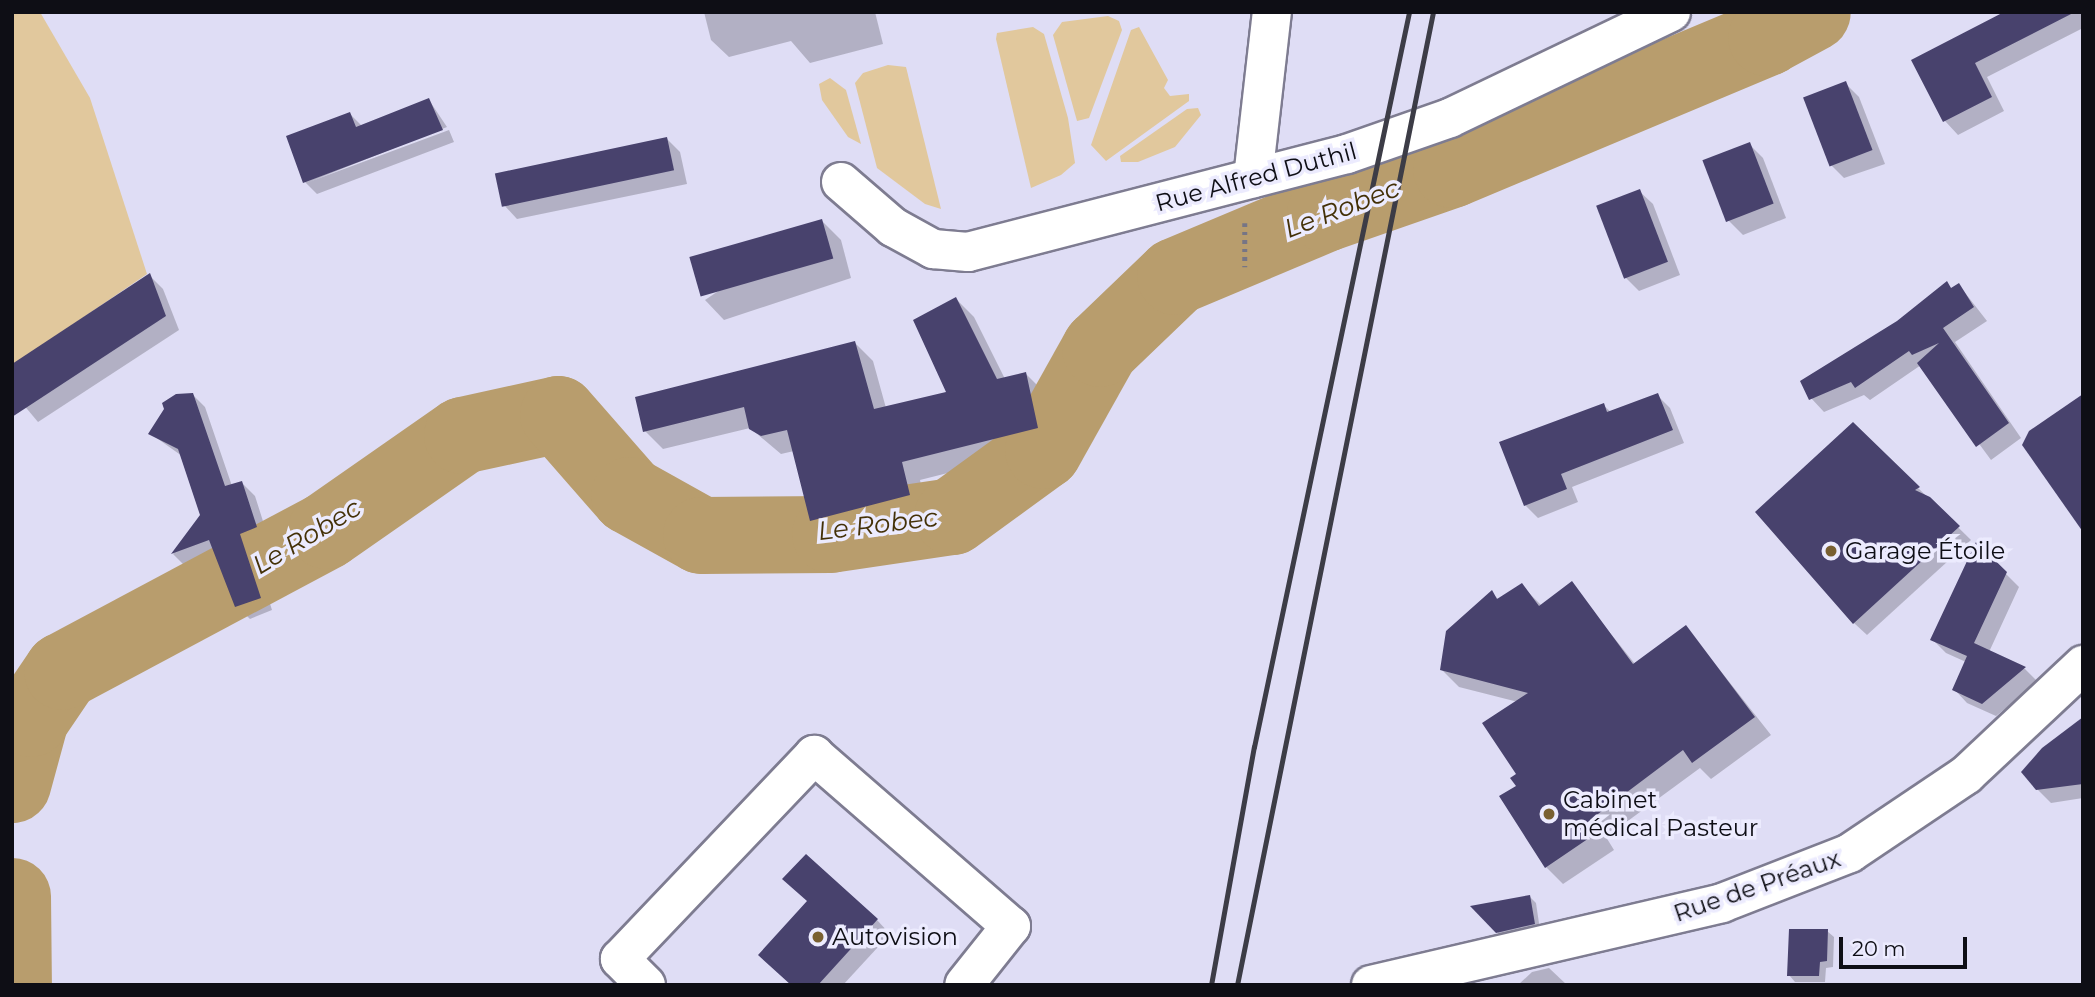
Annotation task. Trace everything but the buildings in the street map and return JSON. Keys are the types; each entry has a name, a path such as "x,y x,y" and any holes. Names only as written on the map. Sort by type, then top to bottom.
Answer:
{"street":[{"path":"1253,178 1272,12"},
{"name":"Rue Alfred Duthil","path":"841,182 861,204 913,238 933,249 968,252 1348,154 1450,118 1671,12"},
{"name":"Rue de Préaux","path":"1371,985 1722,903 1850,853 1966,775 2083,665"},
{"path":"646,985 620,959 814,755 1011,926 964,985"}],"path":[{"path":"1245,222 1245,267"}],"shaded area":[{"path":"12,12 40,12 90,98 147,274 12,366"},
{"path":"1108,16 1119,21 1122,30 1089,118 1077,121 1053,35 1062,22"},
{"path":"1033,27 1044,34 1068,118 1075,163 1061,175 1031,188 996,39 997,33"},
{"path":"1139,27 1168,80 1164,88 1170,96 1189,94 1189,101 1106,161 1091,145 1131,30"},
{"path":"888,65 906,67 941,209 925,204 877,168 855,83 863,73"},
{"path":"830,78 846,90 861,144 848,137 822,100 819,84"},
{"path":"1198,108 1201,115 1175,147 1138,162 1121,162 1120,156 1187,109"}],"waterway":[{"name":"Le Robec","path":"12,784 30,718 62,671 326,530 462,435 558,414 629,495 701,535 830,534 952,516 1043,450 1100,348 1175,276 1325,213 1451,169 1766,37 1812,12"},
{"path":"12,703 62,671"},
{"name":"Le Robec","path":"12,896 13,985"}],"railway":[{"path":"1211,985 1254,747 1409,12"},
{"path":"1237,985 1433,12"}],"place":[{"name":"Garage Étoile","path":"1831,551"},
{"name":"Cabinet médical Pasteur","path":"1549,814"},
{"name":"Autovision","path":"818,937"}]}
